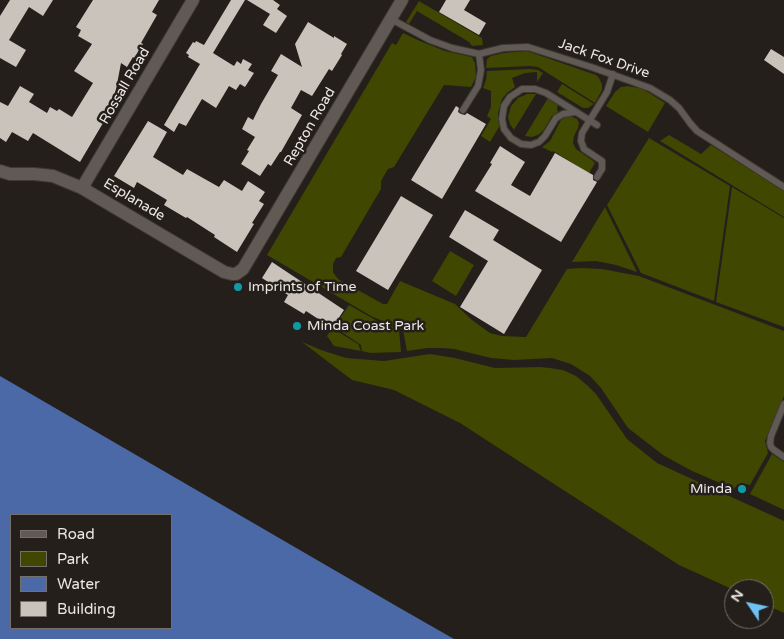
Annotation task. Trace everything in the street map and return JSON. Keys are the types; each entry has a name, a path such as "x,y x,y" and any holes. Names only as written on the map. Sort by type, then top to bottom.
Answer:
{"street":[{"name":"Rossall Road","path":"82,188 193,0"},
{"name":"Repton Road","path":"243,269 402,0"},
{"name":"Esplanade","path":"0,171 10,174 53,176 82,188 224,272 236,274 243,269"}],"lane":[{"name":"Jack Fox Drive","path":"391,19 430,40 452,48 479,54 503,48 528,47 650,88 679,108 697,130 784,187"},
{"path":"463,110 478,86 481,70 479,54"},
{"path":"596,177 602,169 602,161 584,149 581,141 582,133 607,92 612,74"},
{"path":"575,112 563,114 556,118 545,136 531,146 521,144 511,138 504,129 502,119 504,106 510,97 522,88 535,89 546,93 597,125"},
{"path":"784,404 770,443 771,447 784,457"}],"green space":[{"path":"419,1 482,38 483,45 472,46 469,42 417,11 409,24 406,22"},
{"path":"403,33 445,51 472,57 475,63 476,77 471,87 444,85 394,167 388,169 381,181 381,189 341,257 336,258 333,264 333,272 338,279 383,304 387,304 400,281 455,304 490,333 502,336 526,337 567,269 602,269 639,276 784,331 784,396 765,441 768,453 750,485 742,483 734,489 692,471 663,455 628,428 601,388 590,376 571,364 552,358 514,360 491,358 442,348 407,351 403,330 371,316 267,255 392,43 396,45"},
{"path":"527,51 596,75 602,84 602,90 595,103 538,67 486,68 487,59 491,56"},
{"path":"530,69 543,73 537,82 537,72 525,73 512,78 515,87 502,99 498,113 499,127 490,142 481,136 491,119 487,116 491,107 491,91 483,88 487,71"},
{"path":"562,84 594,104 588,108 583,108 557,92"},
{"path":"628,86 643,89 665,103 648,132 606,106 615,92 621,87"},
{"path":"527,94 536,94 514,130 508,117 511,106 518,98"},
{"path":"548,98 558,104 558,112 552,116 543,131 538,135 532,137 525,136"},
{"path":"570,116 577,119 579,123 573,143 576,149 595,163 589,173 553,151 542,147 550,141 561,120"},
{"path":"669,135 701,154 711,145 784,191 784,217 660,141"},
{"path":"649,138 730,186 714,301 641,273 607,205"},
{"path":"732,187 784,218 784,327 716,302"},
{"path":"605,207 637,272 596,261 572,262"},
{"path":"450,251 474,265 456,296 432,281"},
{"path":"349,305 379,322 399,329 401,352 370,353 362,351 361,345 334,327"},
{"path":"332,328 358,344 361,351 334,346 327,336"},
{"path":"302,342 346,358 384,361 430,354 495,368 540,367 563,370 576,376 596,394 627,439 657,463 784,521 784,613 774,608 774,579 724,579 724,585 679,565 460,423 394,390 352,380"},
{"path":"772,454 784,462 784,510 750,494"}],"water":[{"path":"0,376 398,607 454,639 0,639"}],"building":[{"path":"10,0 53,0 43,16 29,7 9,40 26,50 16,67 0,58 0,16"},
{"path":"93,0 159,0 152,12 157,15 141,43 143,44 127,67 121,63 114,100 116,101 80,162 33,133 28,141 12,132 6,142 0,138 0,102 8,106 20,86 34,94 29,102 47,113 50,107 57,111 59,109 72,117 93,83 74,71 92,44 78,36 81,30 76,27"},
{"path":"231,0 245,0 213,53 234,66 237,61 241,64 243,59 252,64 248,70 254,73 245,87 240,84 236,90 229,86 216,108 202,99 186,126 179,123 174,132 164,125 200,64 188,57 189,55 186,53 193,42 195,43 196,41 204,45"},
{"path":"247,0 273,0 280,5 277,9 287,16 276,33 263,25 270,14"},
{"path":"446,0 470,0 464,10 486,23 479,35 439,12"},
{"path":"308,22 347,44 332,71 329,69 312,96 301,90 291,108 302,115 281,152 271,166 268,164 260,176 241,164 255,137 242,129 248,117 253,120 278,75 271,71 281,54 302,67 295,44"},
{"path":"771,49 784,57 784,74 764,60"},
{"path":"456,106 461,114 465,115 467,113 486,124 442,199 411,180"},
{"path":"148,121 167,132 153,157 183,175 187,169 219,187 224,180 242,191 248,181 265,192 259,201 264,204 237,252 214,237 215,235 164,205 167,200 137,182 134,188 114,176"},
{"path":"500,146 525,162 511,185 530,196 555,153 593,175 593,180 597,182 561,242 475,191 492,164 490,163"},
{"path":"401,196 433,215 388,290 356,271"},
{"path":"465,210 499,230 493,240 542,270 504,334 460,307 488,261 449,237"},
{"path":"272,262 344,310 332,328 306,311 304,314 284,302 288,295 262,278"}],"place":[{"name":"Imprints of Time","path":"238,287"},
{"name":"Minda Coast Park","path":"297,326"},
{"name":"Minda","path":"742,489"}]}
